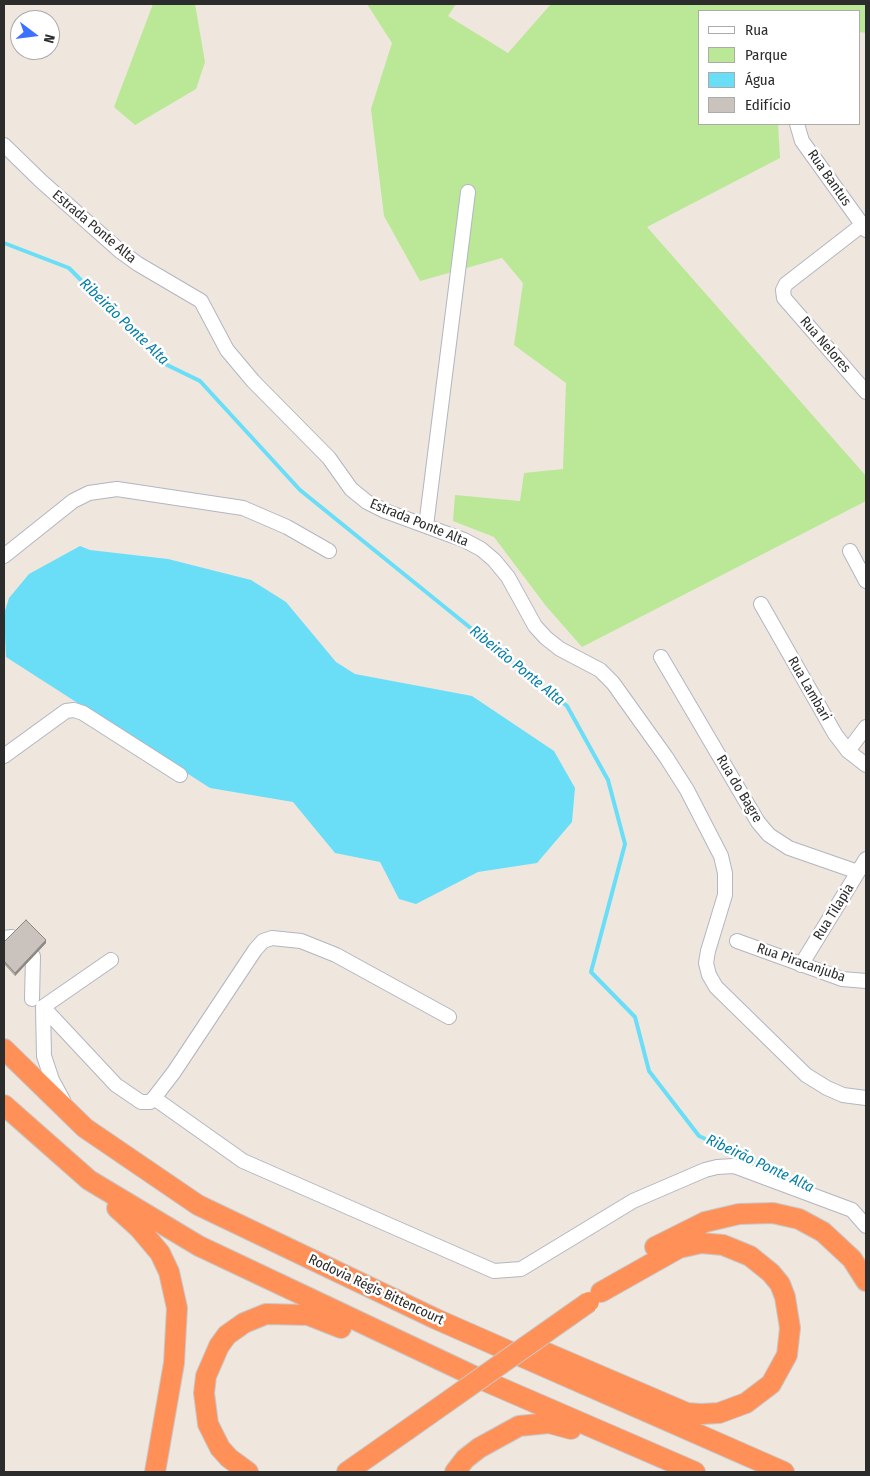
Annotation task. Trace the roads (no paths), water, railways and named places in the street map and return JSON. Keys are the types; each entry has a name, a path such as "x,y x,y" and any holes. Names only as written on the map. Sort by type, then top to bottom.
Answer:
{"highway":[{"name":"Rodovia Régis Bittencourt","path":"4,1049 85,1128 198,1205 436,1319 784,1472"},
{"path":"4,1105 140,1228 156,1247 169,1272 174,1291 177,1324 174,1363 155,1472"},
{"path":"89,1180 235,1265 478,1378 695,1472"},
{"path":"595,1297 632,1261 689,1228 720,1217 756,1212 790,1216 823,1232 845,1252 866,1281"},
{"path":"347,1472 407,1430 595,1297 679,1248 700,1244 723,1245 750,1256 762,1265 780,1284 785,1297 790,1328 787,1355 771,1384 746,1404 719,1413 701,1414 687,1413 631,1390 579,1365 513,1339 472,1334"},
{"path":"248,1472 229,1458 208,1424 204,1394 206,1376 219,1346 227,1335 266,1314 308,1315 427,1362 478,1378"},
{"path":"455,1472 465,1459 502,1433 519,1426 549,1423 563,1426 674,1472"}],"street":[{"name":"Rua Bantus","path":"797,125 802,141 864,227"},
{"name":"Estrada Ponte Alta","path":"4,145 41,181 120,251 200,301 227,350 253,381 328,458 351,489 373,505 409,522 464,540 494,560 508,577 535,626 560,649 600,670 613,683 666,757 714,839 725,874 725,895 708,951 706,964 708,975 716,988 806,1075 826,1088 843,1095 866,1098"},
{"path":"426,526 468,192"},
{"name":"Rua Nelores","path":"864,227 786,284 783,290 784,298 866,392"},
{"path":"4,556 73,501 89,493 117,489 243,508 287,527 329,551"},
{"path":"850,551 866,581"},
{"name":"Rua Lambari","path":"762,604 821,711 848,751 866,765"},
{"name":"Rua do Bagre","path":"661,657 758,822 769,835 789,848 858,872"},
{"path":"4,756 66,711 74,710 83,713 180,775"},
{"path":"848,751 866,727"},
{"name":"Rua Tilapia","path":"801,965 866,859"},
{"path":"38,1003 116,1085 142,1102 150,1102 154,1098 174,1072 255,950 263,941 272,938 301,941 336,955 449,1017"},
{"name":"Rua Piracanjuba","path":"737,941 842,979 866,981"},
{"path":"33,956 44,1056 52,1080 65,1102 85,1128"},
{"path":"38,1003 111,960"},
{"path":"154,1098 244,1161 494,1271 521,1269 633,1202 705,1170 718,1167 734,1166 852,1210 866,1226"}],"water":[{"path":"80,546 90,550 168,559 251,580 286,602 336,662 355,674 472,696 554,751 575,788 572,822 537,863 478,872 416,904 399,899 380,862 335,853 293,802 210,788 6,657 4,614 9,598 29,574"}],"waterway":[{"name":"Ribeirão Ponte Alta","path":"4,243 69,268 163,363 200,381 300,490 567,706 608,780 625,844 591,972 635,1017 649,1071 699,1136 808,1187"}]}
